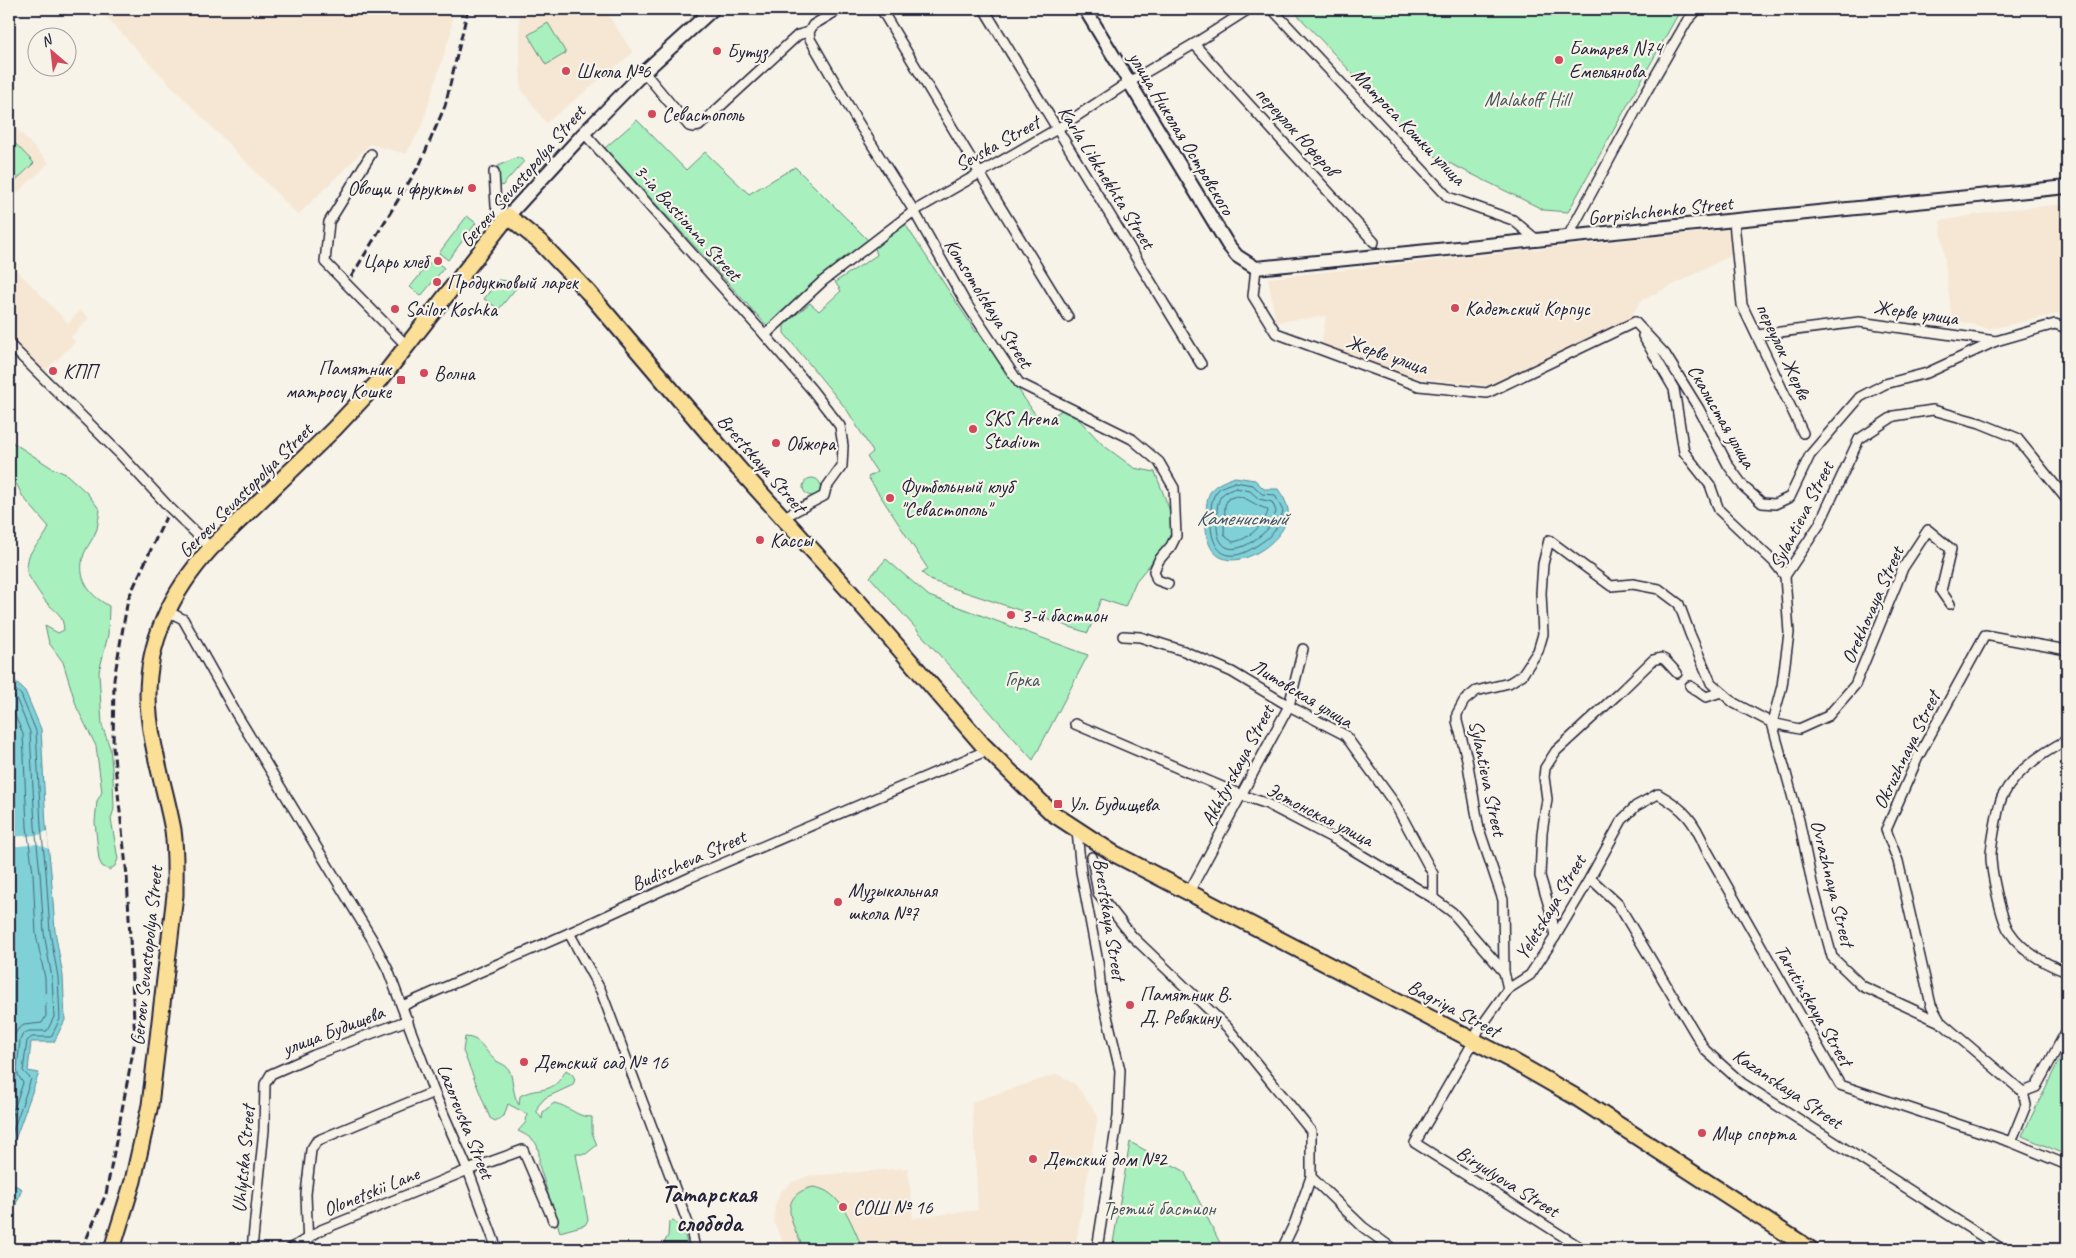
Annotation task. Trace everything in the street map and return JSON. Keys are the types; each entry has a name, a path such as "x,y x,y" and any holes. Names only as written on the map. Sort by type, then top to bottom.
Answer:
{"main road":[{"name":"улица Николая Островского","path":"1085,9 1228,245 1237,256 1256,268"},
{"name":"Geroev Sevastopolya Street","path":"112,1249 133,1181 150,1105 174,904 176,860 173,831 153,737 148,696 154,646 162,621 194,567 211,548 334,429 381,379 508,216 584,133 709,10"},
{"name":"Gorpishchenko Street","path":"1256,268 1734,222 2067,187"},
{"name":"Brestskaya Street","path":"508,216 540,242 588,292 782,518 988,750 1052,814 1072,828"},
{"name":"Bagriya Street","path":"1072,828 1113,853 1474,1041 1574,1096 1810,1249"}],"street":[{"path":"644,72 690,126 699,126 798,35 809,32 813,25 840,9"},
{"path":"881,9 1068,317"},
{"name":"Karla Libknekhta Street","path":"984,9 1201,364"},
{"name":"Sevska Street","path":"765,335 823,281 914,211 1057,129 1129,82 1249,9"},
{"name":"Матроса Кошки улица","path":"1272,9 1448,198 1513,220 1538,240"},
{"path":"1566,238 1687,21 1698,9"},
{"name":"Komsomolskaya Street","path":"809,32 810,39 859,124 914,211 964,300 1019,383 1132,439 1159,462 1174,488 1176,514 1176,536 1171,546 1159,560 1154,571 1157,580 1168,584"},
{"name":"переулок Юферов","path":"1194,44 1374,242"},
{"name":"3-ia Bastionna Street","path":"584,133 765,335 840,426 843,446 842,466 826,488 824,496 782,518"},
{"path":"371,154 329,222 325,262 408,346"},
{"path":"494,172 496,206 499,212 508,216"},
{"name":"переулок Жерве","path":"1734,222 1742,304 1803,433"},
{"name":"Жерве улица","path":"1256,268 1253,296 1276,333 1419,386 1487,393 1635,322"},
{"path":"1635,322 1674,389 1684,452 1710,485 1719,510 1774,562 1785,576"},
{"name":"Скалистая улица","path":"1635,322 1665,354 1699,409 1728,466 1744,487 1762,503 1775,504 1790,497 1810,455 1860,397 1885,384 1927,373 1996,341"},
{"name":"Жерве улица","path":"1757,335 1859,322 1996,341 2055,324 2067,328"},
{"path":"9,344 119,452 168,506 211,548"},
{"name":"Sylantieva Street","path":"1504,972 1503,900 1479,829 1467,759 1456,721 1457,714 1464,700 1476,691 1509,683 1522,675 1538,651 1543,634 1541,593 1543,564 1549,540 1611,586 1633,584 1659,589 1680,604 1690,634 1711,683 1734,703 1772,723 1782,686 1789,633 1785,576 1819,525 1859,439 1894,416 1933,410 1980,423 2017,438 2067,500"},
{"name":"Orekhovaya Street","path":"1772,723 1799,729 1828,716 1855,685 1903,568 1928,530 1951,549 1941,591 1950,604"},
{"name":"Lazorevska Street","path":"168,611 183,619 318,852 376,946 388,970 434,1092 468,1170 497,1249"},
{"name":"Okruzhnaya Street","path":"1942,1023 1931,1006 1898,861 1886,830 1918,757 1985,635 2067,650"},
{"name":"Литовская улица","path":"1123,636 1140,637 1184,651 1232,672 1289,706 1345,735 1395,804 1424,856 1433,874 1433,898"},
{"name":"Akhtyrskaya Street","path":"1189,892 1289,706 1303,649"},
{"path":"1555,937 1551,913 1540,876 1542,833 1547,799 1544,777 1545,768 1556,751 1653,660 1657,658 1665,660 1677,673"},
{"path":"1690,686 1706,697 1721,692"},
{"name":"Ovrazhnaya Street","path":"1772,723 1797,812 1812,883 1832,957 1862,986 1942,1023"},
{"name":"Эстонская улица","path":"1075,724 1241,795 1265,803 1338,840 1433,898 1452,912 1504,972 1508,989"},
{"path":"2067,740 2042,753 2013,781 2002,798 1991,854 1997,892 2008,930 2025,950 2067,972"},
{"name":"Budischeva Street","path":"402,1006 691,877 988,750"},
{"name":"Yeletskaya Street","path":"1414,1143 1478,1031 1508,989 1530,975 1555,937 1622,820 1636,806 1658,794"},
{"name":"Tarutinskaya Street","path":"1658,794 1677,805 1696,825 1706,849 1840,1085 2011,1142 2067,1165"},
{"name":"Brestskaya Street","path":"1072,828 1098,962 1101,991 1120,1070 1118,1116 1097,1249"},
{"path":"1092,857 1098,893 1132,936 1227,1027 1311,1131 1311,1177 1295,1222 1282,1249"},
{"name":"Kazanskaya Street","path":"1590,878 1618,904 1705,1050 1742,1083 2002,1249"},
{"path":"569,933 602,991 692,1234 695,1249"},
{"name":"улица Будищева","path":"271,1074 314,1055 408,1020"},
{"path":"1942,1023 2023,1092 2026,1106 2011,1142"},
{"path":"2023,1092 2036,1087 2067,1030"},
{"name":"Uhlytska Street","path":"252,1249 264,1130 265,1084 271,1074"},
{"path":"308,1249 306,1194 311,1150 316,1142 434,1092"},
{"name":"Biryulyova Street","path":"1414,1143 1583,1249"},
{"name":"Olonetskii Lane","path":"290,1249 322,1230 468,1170 523,1150 553,1220"},
{"path":"1311,1177 1363,1227 1393,1249"}],"shaded area":[{"path":"99,9 452,9 451,32 421,128 406,154 370,144 298,215"},
{"name":"Школа №6","path":"519,9 615,9 609,16 633,53 546,123 521,89"},
{"path":"9,121 49,163 9,201"},
{"path":"2067,204 2067,312 1989,329 1952,319 1940,221 2003,210"},
{"name":"Кадетский Корпус","path":"1732,229 1734,254 1641,301 1628,321 1489,386 1419,378 1321,347 1326,316 1276,322 1268,278"},
{"path":"9,262 68,323 81,310 89,318 71,337 75,342 43,373 9,338"},
{"path":"1057,1074 1075,1084 1098,1115 1075,1249 786,1249 774,1223 775,1205 781,1191 793,1182 808,1176 908,1168 913,1218 978,1210 972,1102"}],"green space":[{"name":"Malakoff Hill","path":"1292,9 1681,9 1568,212 1544,210 1425,151"},
{"path":"548,23 566,53 546,65 528,35"},
{"path":"637,120 686,170 705,152 749,194 795,167 868,240 768,327 605,148"},
{"path":"9,137 34,163 9,187"},
{"path":"518,157 524,161 502,186 497,183 498,166"},
{"path":"467,216 476,223 448,260 439,253"},
{"name":"SKS Arena Stadium","path":"905,224 976,332 979,331 1041,423 1067,407 1103,445 1134,468 1155,472 1170,511 1172,538 1136,581 1125,607 1101,599 1088,633 932,581 922,573 928,569 868,477 877,472 867,457 873,452 847,410 784,333 784,325 810,303 819,311 841,291 835,282 877,255 875,248 877,243"},
{"path":"433,259 444,268 421,296 410,287"},
{"path":"498,280 521,282 499,309 484,299"},
{"path":"9,440 52,468 66,474 87,493 100,510 97,529 84,554 82,571 83,578 90,591 109,606 108,635 99,672 102,725 110,748 114,809 111,819 118,859 115,866 109,870 102,866 99,860 95,822 97,801 102,792 96,746 77,708 63,662 49,643 45,626 58,633 64,630 62,620 44,600 27,572 29,556 49,527 23,497 9,475"},
{"path":"808,478 816,478 821,483 819,494 808,496 803,491 803,483"},
{"name":"Горка","path":"886,559 929,596 1088,655 1033,760 870,577"},
{"path":"465,1037 475,1039 495,1060 507,1067 519,1105 520,1096 551,1087 556,1084 566,1070 572,1074 575,1079 573,1085 545,1098 538,1106 537,1112 542,1119 543,1112 554,1103 586,1117 592,1117 592,1133 597,1145 586,1154 576,1154 588,1220 585,1225 560,1232 539,1165 538,1147 533,1140 518,1131 526,1122 527,1114 508,1104 504,1116 495,1121 490,1118 463,1051"},
{"path":"2067,1044 2067,1155 2022,1136"},
{"name":"Третий бастион","path":"1130,1142 1184,1171 1223,1249 1112,1249"},
{"path":"813,1187 832,1195 839,1202 845,1210 863,1249 804,1249 792,1222 791,1205 794,1197 801,1191"},
{"path":"673,1221 684,1233 687,1249 655,1249 661,1248 668,1236 669,1222"}],"water":[{"name":"Каменистый","path":"1235,477 1255,480 1264,489 1278,489 1288,510 1285,524 1276,538 1262,550 1246,558 1230,560 1217,555 1208,540 1206,515 1209,494 1212,490 1220,483"},
{"path":"9,673 12,679 25,691 41,729 46,826 55,931 63,976 65,1020 54,1042 31,1042 28,1071 39,1073 9,1156"},
{"path":"9,1182 22,1189 9,1222"}],"pier":[{"path":"47,831 49,849 38,844 9,847 9,837 39,835"}],"railway":[{"path":"351,277 420,164 445,106 468,9"},
{"path":"82,1249 106,1194 135,1041 127,876 113,747 114,679 128,599 166,517"}],"place":[{"name":"Бутуз","path":"717,51"},
{"name":"Батарея N74 Емельянова","path":"1559,60"},
{"name":"Школа №6","path":"566,71"},
{"name":"Севастополь","path":"652,114"},
{"name":"Овощи и фрукты","path":"472,188"},
{"name":"Царь хлеб","path":"438,261"},
{"name":"Продуктовый ларек","path":"437,282"},
{"name":"Кадетский Корпус","path":"1455,308"},
{"name":"Sailor Koshka","path":"395,309"},
{"name":"КПП","path":"53,371"},
{"name":"Волна","path":"424,373"},
{"name":"Памятник матросу Кошке","path":"401,380"},
{"name":"SKS Arena Stadium","path":"973,429"},
{"name":"Обжора","path":"776,443"},
{"name":"Футбольный клуб \"Севастополь\"","path":"890,498"},
{"name":"Кассы","path":"760,540"},
{"name":"3-й бастион","path":"1011,615"},
{"name":"Ул. Будищева","path":"1058,804"},
{"name":"Музыкальная школа №7","path":"838,902"},
{"name":"Памятник В. Д. Ревякину","path":"1130,1005"},
{"name":"Детский сад № 16","path":"524,1062"},
{"name":"Мир спорта","path":"1702,1133"},
{"name":"Детский дом №2","path":"1033,1159"},
{"name":"СОШ № 16","path":"843,1207"}],"district":[{"name":"Татарская слобода","path":"709,1208"}]}
